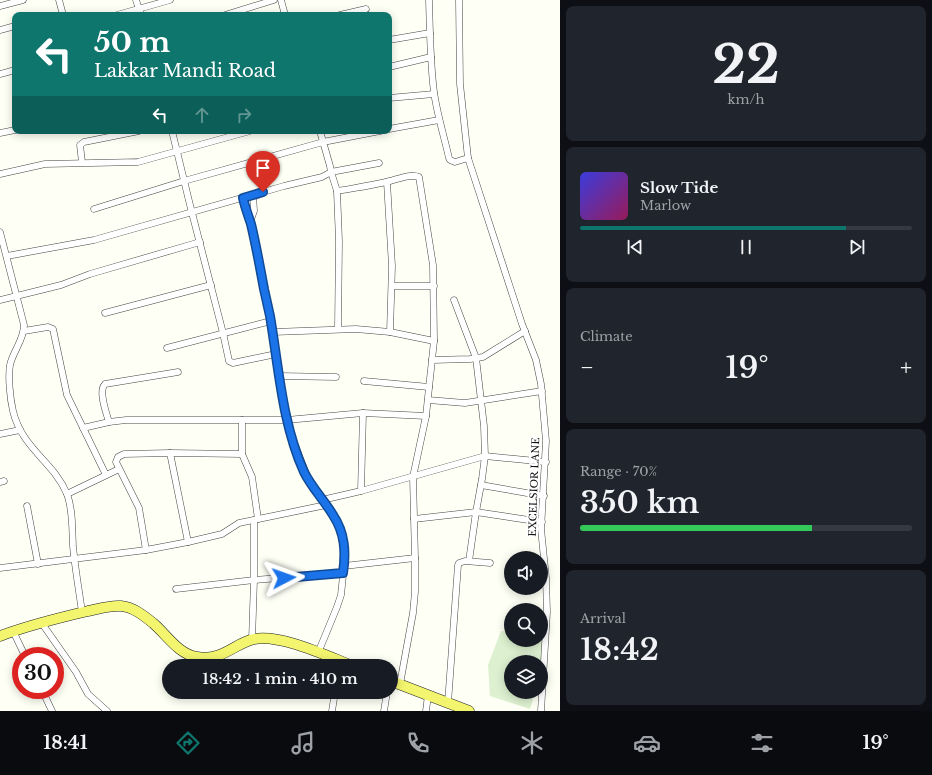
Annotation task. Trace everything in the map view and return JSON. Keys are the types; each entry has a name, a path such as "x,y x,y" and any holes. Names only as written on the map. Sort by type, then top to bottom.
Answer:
{"main road":[{"path":"0,636 41,622 82,612 120,606 138,612 155,624 180,650 188,655 199,658 222,655 252,640 270,638 283,640 330,659"},
{"path":"398,684 469,711"}],"street":[{"path":"0,6 23,0"},
{"path":"59,0 62,12"},
{"path":"136,0 140,12 170,0"},
{"path":"235,12 274,0"},
{"path":"281,0 284,12"},
{"path":"429,0 434,94 439,120 450,160 455,162 468,158"},
{"name":"EXCELSIOR LANE","path":"459,0 460,84 468,158 536,360 542,392 546,441 542,544 546,578 547,612 541,711"},
{"path":"353,12 366,9"},
{"path":"0,30 12,27"},
{"path":"392,39 430,33"},
{"path":"392,66 431,56"},
{"path":"0,74 12,71"},
{"path":"392,98 434,94"},
{"path":"392,128 439,120"},
{"path":"0,133 12,131"},
{"path":"82,162 80,145 84,142 124,134"},
{"path":"173,134 228,358 231,362 276,354"},
{"path":"0,174 45,164 82,162 138,162 240,134"},
{"path":"321,134 337,191 340,241 338,329"},
{"path":"94,208 323,142 364,134"},
{"path":"6,256 94,240 192,211 322,177 331,172 379,162"},
{"path":"337,191 406,177 419,177 434,265 434,341 426,416 413,477 416,558 415,592 413,613 398,671"},
{"path":"387,182 392,286 390,332"},
{"path":"250,222 254,211 252,195"},
{"path":"243,198 244,206 250,222 271,321 287,420 295,448 304,472 333,515 340,528 344,542 344,566 341,595 318,653"},
{"path":"0,232 24,325 24,331 12,358 10,371 13,410 20,430 29,446 57,477 67,494 70,504 82,612"},
{"path":"0,300 68,283 90,274 200,242"},
{"path":"105,314 211,285"},
{"path":"392,286 434,286"},
{"path":"454,300 476,358 482,401 484,456 469,561"},
{"path":"167,348 271,321"},
{"path":"24,331 48,327 53,329 68,395 106,475"},
{"path":"273,332 338,329 372,330 434,341"},
{"path":"432,360 476,358 490,353 525,331"},
{"path":"109,422 101,391 105,384 178,372"},
{"path":"279,376 336,377"},
{"path":"364,381 429,387"},
{"path":"428,400 459,403 542,392"},
{"path":"83,428 109,422 134,420 287,420 363,413 426,416"},
{"path":"361,491 363,413"},
{"path":"242,420 242,454 252,477 256,520 252,640"},
{"path":"0,434 20,430"},
{"path":"170,453 188,542"},
{"path":"146,550 139,508 116,462 116,459 120,454 242,454"},
{"path":"0,568 146,550 188,542 222,534 239,523 324,502 484,456 546,462"},
{"path":"67,494 119,469"},
{"path":"481,485 544,496"},
{"path":"27,506 38,564"},
{"path":"414,519 476,512 542,522"},
{"path":"344,566 416,558"},
{"path":"448,703 458,565 462,561 490,563"},
{"path":"176,589 254,580 343,573"},
{"path":"41,622 76,672 88,694 106,711"},
{"path":"13,631 21,647"},
{"path":"426,711 428,695"},
{"path":"46,699 52,711"},
{"path":"332,711 334,699"},
{"path":"384,711 386,699"}],"green space":[{"path":"501,631 504,631 504,647 542,647 541,655 504,655 504,699 533,699 530,709 490,696 488,665"}],"route":[{"path":"263,192 243,198 244,206 250,222 270,315 280,386 290,435 304,472 340,528 345,552 343,573 284,578"}]}
